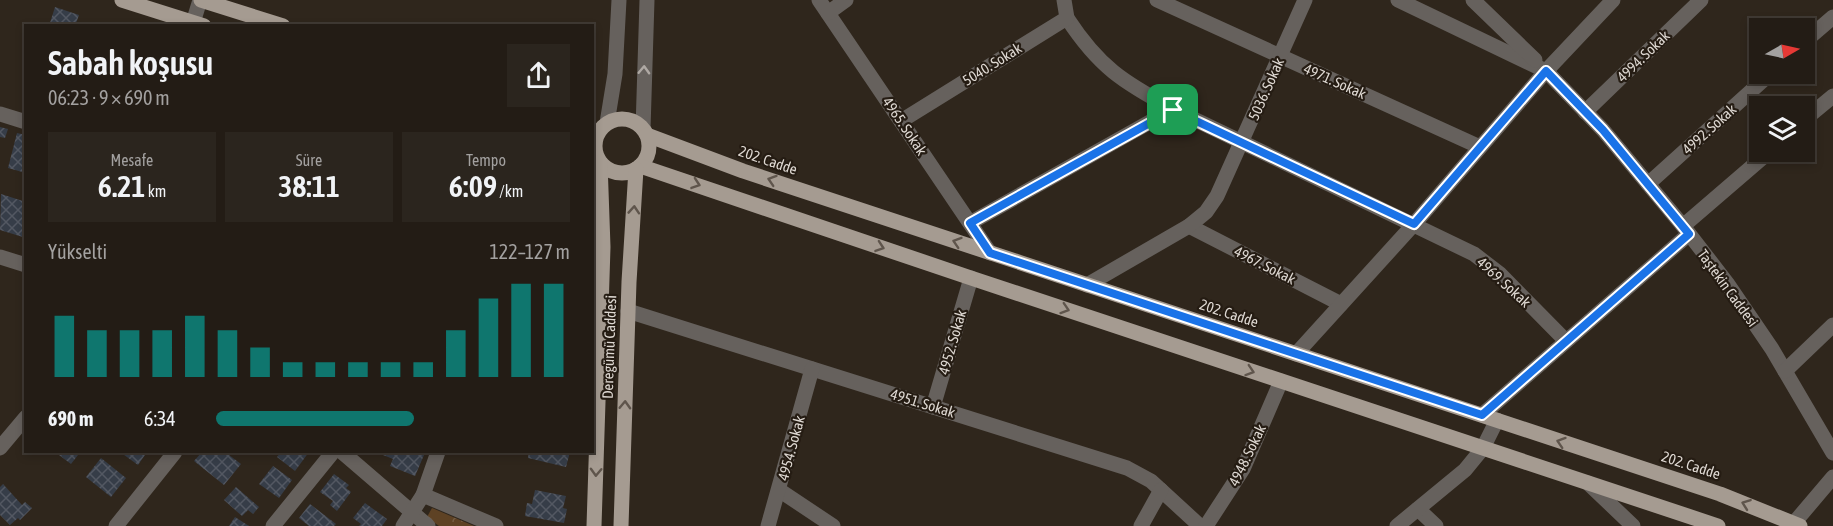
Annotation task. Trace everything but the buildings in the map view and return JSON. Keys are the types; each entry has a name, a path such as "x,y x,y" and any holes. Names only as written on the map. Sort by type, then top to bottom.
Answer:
{"main road":[{"path":"122,0 197,24"},
{"path":"201,0 277,24"},
{"path":"623,118 632,120 645,132 649,142 649,152 638,167 630,172 620,173 611,171 596,158 595,141 601,123 623,118"},
{"name":"202. Cadde","path":"645,132 743,171 1720,494 1797,524"},
{"name":"Deregümü Caddesi","path":"594,526 603,247 596,158"},
{"path":"638,167 1718,526"},
{"name":"Deregümü Caddesi","path":"621,526 628,311 638,167"}],"street":[{"path":"197,24 201,0"},
{"path":"601,123 615,74 619,0"},
{"path":"645,132 647,0"},
{"path":"823,6 846,0"},
{"path":"1064,0 1067,18"},
{"name":"4971. Sokak","path":"1157,0 1480,147"},
{"name":"5036. Sokak","path":"1087,285 1189,226 1212,204 1243,143 1305,0"},
{"name":"Taştekin Caddesi","path":"1398,0 1546,71 1648,183 1727,284 1785,370 1832,450"},
{"path":"1473,0 1546,71"},
{"path":"1296,354 1414,224 1546,71 1613,0"},
{"name":"4994. Sokak","path":"1585,112 1701,0"},
{"name":"4965. Sokak","path":"823,6 990,253"},
{"path":"1815,32 1833,16"},
{"name":"4969. Sokak","path":"1067,18 1090,51 1109,69 1138,90 1173,110 1414,224 1486,262 1566,341"},
{"name":"5040. Sokak","path":"901,121 1067,18"},
{"name":"4992. Sokak","path":"1648,183 1759,84"},
{"path":"1815,111 1833,96"},
{"path":"970,223 1173,110"},
{"path":"0,114 24,121"},
{"path":"1482,415 1566,341 1758,162"},
{"name":"4967. Sokak","path":"1189,226 1341,304"},
{"path":"0,257 24,264"},
{"name":"4952. Sokak","path":"933,407 971,278"},
{"name":"4951. Sokak","path":"628,311 1127,468 1140,474 1161,490 1200,526"},
{"path":"1785,370 1833,325"},
{"name":"4954. Sokak","path":"768,526 812,369"},
{"name":"4948. Sokak","path":"1206,526 1243,469 1281,381"},
{"path":"0,448 24,419"},
{"path":"1397,526 1465,470 1483,448 1497,420"},
{"path":"116,526 174,453"},
{"path":"273,526 332,453"},
{"path":"343,453 428,526"},
{"path":"403,526 423,495 438,453"},
{"path":"1797,524 1833,477"},
{"path":"1588,483 1633,526"},
{"path":"779,490 833,526"},
{"path":"1141,526 1161,490"},
{"path":"423,495 496,526"},
{"path":"1418,509 1436,526"}],"green space":[{"path":"432,508 474,526 439,526 427,517"}],"route":[{"path":"1546,71 1603,130 1689,234 1482,415 990,253 970,223 1173,110 1414,224 1546,71"}]}
